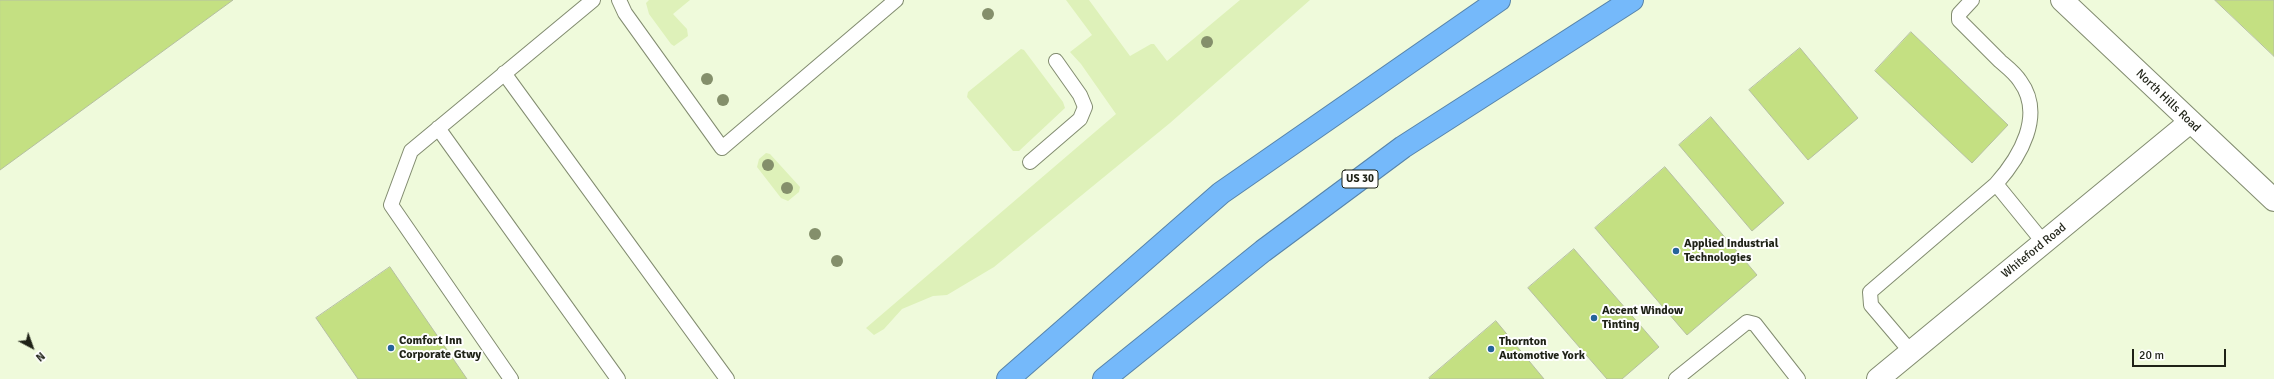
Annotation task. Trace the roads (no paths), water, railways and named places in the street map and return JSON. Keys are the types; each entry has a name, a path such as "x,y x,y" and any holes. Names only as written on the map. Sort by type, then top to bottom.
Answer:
{"highway":[{"path":"1008,379 1221,192 1499,0"},
{"name":"US 30","path":"1104,379 1263,251 1403,147 1632,0"}],"street":[{"name":"North Hills Road","path":"2062,0 2274,200"},
{"name":"Whiteford Road","path":"1878,379 2190,122"}],"lane":[{"path":"511,379 391,205 411,151 593,0"},
{"path":"619,0 625,13 722,148 896,0"},
{"path":"1910,352 1871,306 1870,292 1996,184 2010,169 2025,143 2030,120 2030,99 2020,80 1959,20 1960,14 1972,0"},
{"path":"1030,162 1080,118 1085,107 1080,95 1056,61"},
{"path":"504,73 727,379"},
{"path":"438,128 618,379"},
{"path":"1996,184 2044,243"},
{"path":"1676,379 1747,322 1755,324 1798,379"}],"place":[{"name":"Applied Industrial Technologies","path":"1676,251"},
{"name":"Accent Window Tinting","path":"1594,318"},
{"name":"Comfort Inn Corporate Gtwy","path":"391,348"},
{"name":"Thornton Automotive York","path":"1491,349"}]}
